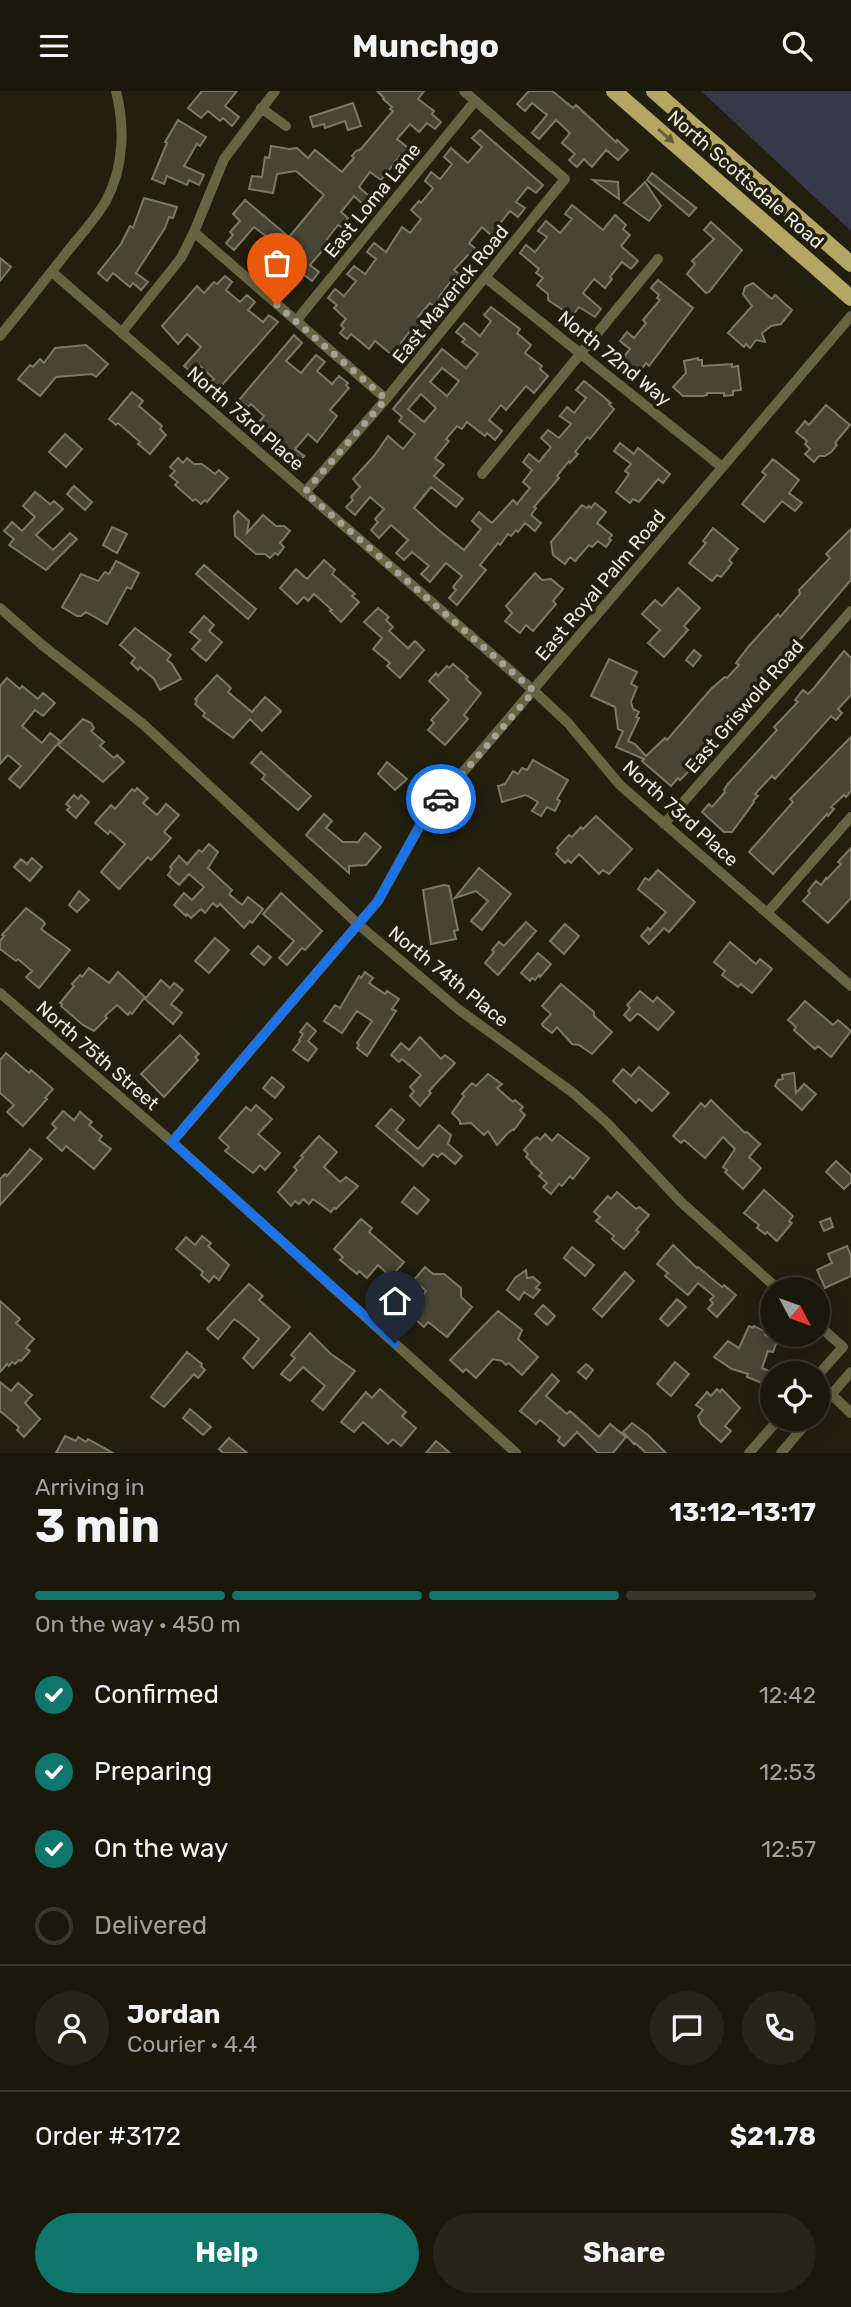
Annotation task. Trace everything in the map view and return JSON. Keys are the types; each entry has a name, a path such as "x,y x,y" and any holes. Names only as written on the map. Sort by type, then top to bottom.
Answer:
{"main road":[{"name":"North Scottsdale Road","path":"614,91 851,298"},
{"name":"North Scottsdale Road","path":"654,91 851,264"}],"street":[{"path":"0,336 106,200 122,146 116,91"},
{"path":"122,333 181,258 224,159 275,91"},
{"path":"464,91 475,101"},
{"name":"East Maverick Road","path":"305,492 386,399 565,179 475,101"},
{"name":"East Loma Lane","path":"296,321 475,101"},
{"path":"261,108 286,126"},
{"path":"194,232 386,399"},
{"path":"482,474 658,259"},
{"name":"North 73rd Place","path":"52,272 534,691 568,723 620,785 851,986"},
{"name":"North 72nd Way","path":"486,278 722,467"},
{"name":"East Royal Palm Road","path":"172,1142 378,901 424,818 851,316"},
{"name":"North 74th Place","path":"0,608 144,725 359,925 458,1009 572,1092 614,1131 681,1202 765,1277"},
{"name":"East Griswold Road","path":"664,824 851,611"},
{"path":"768,912 851,817"},
{"name":"North 75th Street","path":"0,993 172,1142 516,1453"},
{"path":"830,1336 843,1347 830,1362"},
{"path":"851,1371 831,1395 851,1413"},
{"path":"749,1453 768,1431"},
{"path":"781,1453 800,1431"}],"shaded area":[{"path":"701,91 851,91 851,231"}],"building":[{"path":"202,91 237,91 225,106 239,117 232,126 223,118 220,121 208,111 201,118 188,108"},
{"path":"377,91 424,91 418,99 434,111 432,114 441,122 435,129 427,123 419,132 410,124 397,139 415,153 408,162 400,156 381,180 370,172 359,187 376,202 369,210 354,196 341,212 348,218 341,227 338,225 327,239 338,248 331,257 323,250 310,265 319,272 312,281 303,274 301,277 288,266 282,273 266,261 259,271 250,264 257,255 254,253 267,237 254,227 234,250 226,243 233,235 230,232 240,221 233,214 245,200 289,237 324,195 296,171 277,174 273,193 249,189 252,176 262,177 265,157 269,158 271,146 297,148 308,158 315,150 342,172 354,158 352,156 356,151 361,149 393,111"},
{"path":"529,91 552,91 573,108 576,105 628,150 618,160 606,150 592,167 584,159 577,167 569,160 575,154 562,143 570,133 556,120 539,139 532,133 547,115 532,103 525,111 517,104"},
{"path":"353,103 361,126 348,130 345,121 325,128 324,124 313,127 310,117"},
{"path":"178,120 206,137 200,146 197,144 184,166 204,175 199,185 189,180 187,185 167,176 164,184 152,179 167,143 165,142"},
{"path":"480,130 543,185 536,193 528,187 516,202 525,208 518,217 510,211 493,237 482,227 469,243 476,249 454,270 467,280 460,289 451,281 439,297 448,304 441,312 430,303 418,317 429,327 422,334 413,327 401,343 410,350 403,359 394,352 392,355 375,341 369,349 351,334 347,339 340,333 344,328 341,325 346,319 334,308 337,305 328,298 335,289 344,296 356,281 347,274 354,266 365,274 376,259 367,252 374,243 386,252 402,227 410,233 421,219 411,210 419,201 421,203 433,188 425,181 431,172 440,179 452,164 444,157 451,148 468,163 482,147 472,138"},
{"path":"652,173 696,208 689,216 647,180"},
{"path":"593,180 618,182 619,199 598,184"},
{"path":"645,182 661,206 649,221 624,203"},
{"path":"144,198 177,207 173,218 169,217 165,228 136,273 148,282 141,290 133,283 130,287 113,273 107,281 98,273 121,244 130,226 133,228"},
{"path":"572,205 603,230 615,215 626,225 623,229 630,235 621,246 638,261 631,269 622,262 605,288 594,279 583,293 601,309 595,317 579,307 572,316 548,300 548,294 537,285 543,278 536,273 539,269 520,253 526,245 535,252 547,237 538,231 546,221 560,233 572,219 565,214"},
{"path":"711,222 742,250 706,293 687,274 695,264 692,261 714,239 704,230"},
{"path":"0,258 11,267 0,281"},
{"path":"225,276 232,282 226,290 240,302 247,295 255,302 248,310 263,322 269,315 278,322 214,394 207,387 214,379 199,365 192,373 184,366 201,347 187,334 178,344 162,326 197,286 204,293 214,282 217,284"},
{"path":"658,280 693,308 649,366 646,363 638,374 621,360 630,349 620,341 627,332 634,338 646,323 643,320 660,300 657,298 659,295 651,288"},
{"path":"753,283 772,299 775,295 792,310 781,324 771,326 762,333 765,342 756,340 750,348 746,344 744,347 728,333 752,306 743,294 745,287"},
{"path":"491,307 520,329 517,333 531,345 525,353 542,366 540,369 548,376 534,393 526,386 506,410 501,405 489,420 502,431 495,440 467,422 462,429 457,426 435,458 444,465 434,476 463,499 456,507 431,487 414,508 464,550 481,529 472,521 479,512 492,523 513,500 517,504 530,488 523,482 532,470 523,462 529,454 539,462 551,447 541,438 548,430 559,438 571,424 560,416 567,407 574,413 586,398 576,390 584,381 611,403 609,404 614,409 590,439 587,437 575,452 578,454 570,463 569,461 557,476 559,478 534,507 536,508 531,515 541,523 535,531 525,523 518,532 516,530 511,536 508,534 500,545 498,543 480,565 486,570 457,605 449,598 456,590 453,587 462,576 446,563 430,582 421,574 429,566 412,552 404,560 396,553 408,540 391,525 379,538 371,530 378,522 375,519 384,509 370,497 355,515 346,507 360,487 353,479 388,436 403,449 415,434 399,421 402,417 393,409 442,349 466,368 478,354 462,342 465,339 456,332 464,323 480,336 491,321 484,315","holes":["442,368 459,381 447,396 430,382","421,394 436,408 424,422 408,409"]},
{"path":"294,335 302,343 286,361 301,373 316,355 325,362 317,371 332,384 339,376 348,383 346,385 349,388 330,410 337,416 317,442 308,434 295,449 304,456 297,464 255,427 264,416 251,404 248,407 239,400"},
{"path":"86,345 108,364 96,377 92,374 56,377 40,396 18,379 30,365 33,367 40,359 44,363 55,348"},
{"path":"698,358 702,360 702,366 738,366 741,390 724,396 724,393 707,393 703,396 683,396 673,387 686,373 684,361"},
{"path":"132,392 143,401 139,406 162,426 160,429 166,435 150,454 118,423 116,425 109,419"},
{"path":"826,405 850,425 831,452 819,456 814,462 805,454 810,449 805,444 807,441 796,432 805,421 809,425"},
{"path":"65,434 82,449 66,467 49,452"},
{"path":"620,443 634,454 638,448 670,474 663,483 658,479 639,502 633,499 630,503 616,492 629,474 625,471 631,464 614,451"},
{"path":"178,458 183,463 187,458 194,464 202,464 215,474 219,470 228,478 207,502 205,500 201,504 195,499 193,501 175,485 178,482 170,476 175,471 170,467"},
{"path":"773,459 799,480 789,493 802,503 795,511 782,501 764,522 742,504 766,475 762,472"},
{"path":"74,486 92,502 85,510 67,494"},
{"path":"35,492 50,504 54,501 63,509 36,535 53,550 70,533 77,539 46,570 9,545 14,539 4,531 12,522 22,531 35,517 23,506"},
{"path":"595,503 606,512 597,523 612,535 609,539 611,540 606,547 598,541 592,547 589,545 575,561 570,557 565,564 553,555 551,542 582,505 591,508"},
{"path":"238,511 249,521 247,533 263,515 276,526 284,526 290,531 280,543 284,547 278,555 275,553 270,558 265,554 256,554 235,536 234,516"},
{"path":"112,527 127,534 117,553 103,545"},
{"path":"713,528 738,549 729,560 732,563 721,577 717,575 712,581 689,563 706,543 703,541"},
{"path":"851,529 851,580 796,644 798,646 790,656 786,652 732,718 734,720 727,729 724,726 680,780 678,778 671,786 642,761 644,759 616,747 623,731 618,729 615,707 591,696 609,659 637,672 631,684 637,687 631,702 633,709 639,712 636,717 639,718 628,741 635,744 646,756 665,738 667,740 711,689 739,665 736,663 749,646 778,614 780,617 800,594 799,590 830,558 826,554"},
{"path":"324,560 335,570 332,574 355,594 352,596 359,602 341,622 314,594 308,601 304,597 297,604 280,588 296,569 307,579"},
{"path":"116,561 139,573 131,589 127,587 107,624 86,612 77,616 62,607 81,574 98,581 105,572 109,574"},
{"path":"204,565 256,609 248,619 196,574"},
{"path":"535,573 542,580 551,579 563,589 553,601 556,604 533,631 526,625 520,633 505,621 512,613 506,606"},
{"path":"678,588 700,608 684,626 688,630 664,657 648,643 660,630 642,614 655,600 662,606"},
{"path":"378,608 389,617 386,620 393,627 389,631 408,648 415,641 424,650 400,678 387,666 390,663 373,649 382,638 364,622"},
{"path":"204,616 214,625 209,631 222,642 206,661 192,649 200,640 190,632"},
{"path":"135,628 171,655 167,660 181,679 160,690 154,679 131,663 135,658 120,645"},
{"path":"694,650 701,656 693,666 686,660"},
{"path":"844,651 851,658 851,695 838,709 842,713 836,720 831,716 775,779 772,776 755,794 758,796 732,832 724,832 702,812 709,804 712,807 725,792 727,785 777,730 774,727 798,702 795,700 803,690 808,694"},
{"path":"453,664 481,693 464,715 468,719 445,745 428,730 434,723 431,720 449,700 429,681 436,673 438,676 447,666 449,668"},
{"path":"217,675 231,688 228,692 252,712 265,697 281,711 262,731 250,719 233,738 203,716 205,713 195,704 195,699"},
{"path":"7,678 38,699 43,693 55,703 43,716 35,710 22,726 42,743 50,733 60,741 20,788 9,779 21,766 8,755 0,764 0,686"},
{"path":"83,719 91,723 94,728 91,731 104,742 100,746 114,758 117,755 124,762 103,782 58,745"},
{"path":"851,737 851,791 831,807 834,809 828,816 827,814 773,874 749,852 793,802 790,799"},
{"path":"261,752 311,796 298,810 262,779 265,775 251,763"},
{"path":"533,760 568,780 557,799 560,801 555,811 547,807 541,816 532,811 538,802 526,795 502,802 498,786 505,784 513,771 518,774 522,768 527,770"},
{"path":"387,762 407,779 395,790 378,774"},
{"path":"137,788 148,798 143,803 157,815 166,804 179,815 164,832 171,838 151,860 148,857 119,889 101,872 125,844 95,823 111,805 115,809 132,789 135,791"},
{"path":"74,795 78,799 81,795 89,802 76,818 67,810 70,807 66,804"},
{"path":"324,814 332,821 326,828 343,842 358,842 365,833 381,847 366,865 349,866 349,873 306,835"},
{"path":"596,816 632,849 609,874 603,870 599,874 579,854 571,863 568,860 565,863 556,854 559,850 557,848 569,835 572,837"},
{"path":"209,844 218,852 208,868 232,890 229,894 242,905 248,897 263,909 252,923 250,921 244,928 220,904 217,907 213,903 205,913 201,909 191,918 174,905 184,893 192,900 204,887 189,874 179,885 168,875 172,869 170,867 179,856 187,864 199,850 202,852"},
{"path":"851,848 851,898 828,923 803,901 816,881 821,885 841,864 838,862"},
{"path":"32,858 42,867 30,881 14,867 21,859 27,864"},
{"path":"479,868 511,894 482,930 471,921 488,901 476,891 455,898"},
{"path":"658,870 695,902 669,932 664,928 649,944 641,936 666,912 638,889 645,878 649,880"},
{"path":"449,886 458,930 454,931 456,939 431,944 423,890"},
{"path":"79,891 89,900 77,912 69,905"},
{"path":"281,893 322,931 287,965 279,958 294,941 263,914"},
{"path":"26,908 43,921 45,924 41,929 70,950 39,988 26,977 32,971 0,949 0,941 4,936 2,935"},
{"path":"526,922 536,931 498,975 485,963 499,942 504,946"},
{"path":"565,924 579,936 564,954 550,941"},
{"path":"215,938 229,950 209,973 195,961"},
{"path":"730,942 756,964 760,959 772,969 752,993 722,975 725,971 714,962"},
{"path":"258,946 271,957 264,965 251,954"},
{"path":"538,953 551,964 540,977 539,975 530,981 521,973"},
{"path":"89,968 109,983 118,972 145,997 132,1014 130,1012 128,1015 117,1005 94,1031 83,1025 60,1003 74,986 72,984"},
{"path":"365,972 373,978 369,983 385,994 387,991 399,999 392,1009 396,1011 367,1056 357,1048 357,1043 372,1021 357,1011 342,1033 324,1021 335,1005 340,1008 359,976 361,978"},
{"path":"161,980 170,988 174,983 183,990 171,1004 182,1013 173,1024 145,999"},
{"path":"561,984 594,1012 594,1016 612,1032 592,1054 579,1045 572,1044 557,1027 552,1033 542,1024 551,1014 542,1006"},
{"path":"640,991 653,1002 657,997 674,1012 658,1030 640,1015 637,1014 630,1021 624,1015 630,1008 627,1005"},
{"path":"805,1001 833,1025 838,1020 851,1031 831,1057 818,1046 815,1049 794,1030 796,1027 788,1020"},
{"path":"307,1023 316,1031 308,1041 317,1049 308,1061 293,1050"},
{"path":"180,1035 199,1054 195,1057 198,1060 164,1097 141,1074"},
{"path":"420,1037 441,1059 445,1055 455,1063 429,1091 431,1093 420,1106 410,1096 414,1091 410,1087 421,1075 402,1059 399,1062 391,1055 401,1043 409,1050"},
{"path":"6,1053 53,1089 23,1126 7,1112 14,1105 0,1093 0,1060"},
{"path":"639,1067 669,1093 652,1111 639,1099 636,1103 613,1081 623,1069 631,1076"},
{"path":"794,1073 796,1093 804,1084 816,1094 802,1110 775,1086 778,1080 783,1079 782,1075"},
{"path":"488,1074 502,1084 497,1088 523,1107 520,1110 525,1115 514,1130 497,1145 488,1131 484,1135 471,1123 460,1124 452,1113 464,1096 462,1094 472,1083 476,1086"},
{"path":"272,1077 284,1087 275,1098 263,1088"},
{"path":"711,1100 760,1144 749,1157 761,1168 743,1189 723,1167 735,1149 723,1137 705,1158 684,1140 681,1143 673,1136 701,1103 705,1107"},
{"path":"256,1105 272,1119 258,1134 280,1153 265,1170 260,1165 253,1173 225,1151 229,1147 219,1138 246,1107 251,1111"},
{"path":"391,1109 404,1120 396,1130 418,1149 439,1125 451,1135 448,1144 462,1156 455,1164 442,1153 438,1157 433,1154 423,1166 376,1126"},
{"path":"63,1111 74,1120 80,1112 92,1122 89,1125 102,1136 99,1140 111,1149 94,1169 66,1146 62,1151 47,1138 56,1128 52,1124"},
{"path":"545,1134 552,1141 558,1134 589,1158 573,1179 570,1176 551,1194 543,1187 547,1183 539,1176 542,1173 526,1157 528,1154 524,1150 533,1140 537,1137 540,1140"},
{"path":"319,1136 337,1152 324,1167 340,1182 346,1177 358,1186 331,1212 313,1199 309,1204 303,1199 299,1204 295,1201 291,1206 278,1192 297,1170 294,1167 303,1157 301,1156"},
{"path":"30,1149 42,1159 0,1205 0,1179 5,1174 7,1176"},
{"path":"836,1161 851,1175 851,1182 844,1189 826,1172"},
{"path":"414,1187 429,1200 417,1214 402,1202"},
{"path":"764,1190 793,1216 789,1221 792,1223 777,1241 757,1228 759,1225 744,1213"},
{"path":"617,1192 636,1209 639,1207 649,1215 624,1249 612,1239 614,1236 596,1221 600,1217 594,1212 608,1196 611,1199"},
{"path":"830,1218 833,1227 824,1231 820,1222"},
{"path":"361,1219 372,1228 369,1232 404,1262 391,1277 378,1265 367,1278 359,1271 357,1274 340,1260 343,1257 334,1249"},
{"path":"202,1236 211,1243 208,1246 229,1265 219,1280 214,1276 209,1282 201,1275 203,1272 176,1249 186,1237 195,1245"},
{"path":"673,1245 697,1268 736,1295 717,1317 708,1309 714,1296 698,1283 688,1295 665,1276 668,1273 657,1264"},
{"path":"847,1246 851,1256 851,1276 830,1286 830,1277 820,1277 817,1270 832,1263 828,1254"},
{"path":"572,1247 594,1265 585,1276 564,1258"},
{"path":"425,1267 433,1274 444,1274 461,1288 461,1297 472,1307 447,1337 428,1322 424,1327 408,1313 405,1317 391,1305 399,1295 413,1307 426,1291 414,1280"},
{"path":"526,1270 527,1278 533,1277 540,1283 536,1288 540,1290 533,1298 524,1292 519,1300 507,1290 515,1278"},
{"path":"625,1272 634,1281 602,1317 593,1309"},
{"path":"249,1284 263,1296 259,1300 290,1327 253,1368 243,1358 259,1339 234,1319 218,1339 207,1329"},
{"path":"677,1299 686,1307 668,1326 660,1319"},
{"path":"0,1301 20,1319 16,1323 34,1339 26,1348 30,1351 21,1361 15,1364 12,1362 9,1366 7,1364 0,1372"},
{"path":"543,1305 555,1316 547,1325 535,1314"},
{"path":"498,1311 522,1330 518,1339 538,1357 522,1375 509,1363 506,1365 493,1359 476,1378 466,1369 463,1372 450,1360"},
{"path":"749,1326 760,1329 760,1347 775,1347 773,1352 768,1351 764,1361 760,1361 760,1382 714,1357 728,1341 739,1348"},
{"path":"310,1333 331,1354 355,1371 323,1410 312,1401 325,1386 303,1367 290,1381 281,1374 295,1358 291,1355"},
{"path":"187,1352 202,1364 205,1370 198,1378 194,1374 164,1407 151,1397"},
{"path":"675,1362 689,1374 671,1396 657,1384"},
{"path":"586,1364 593,1370 586,1379 578,1372"},
{"path":"552,1374 559,1381 546,1396 567,1414 570,1411 599,1437 610,1424 626,1437 613,1453 598,1453 577,1432 564,1446 558,1441 560,1437 540,1420 536,1424 520,1411"},
{"path":"0,1382 11,1391 18,1383 32,1395 25,1403 40,1419 24,1437 17,1430 19,1427 0,1411"},
{"path":"380,1389 406,1412 402,1416 416,1428 401,1446 393,1439 388,1444 363,1422 354,1432 341,1422 366,1392 372,1398"},
{"path":"717,1389 720,1392 722,1389 740,1408 725,1426 731,1431 721,1442 701,1424 698,1416 703,1410 696,1405 707,1392 711,1396"},
{"path":"190,1409 211,1427 203,1435 183,1418"},
{"path":"632,1423 666,1453 646,1453 634,1444 623,1432"},
{"path":"65,1436 76,1441 78,1437 86,1442 88,1439 113,1453 56,1453"},
{"path":"229,1438 247,1453 223,1453 219,1449"},
{"path":"436,1441 450,1453 426,1453"}],"way so far":[{"path":"277,305 386,399 305,492 534,691 441,799"}],"route":[{"path":"395,1343 172,1142 378,901 424,818 441,799"}]}
